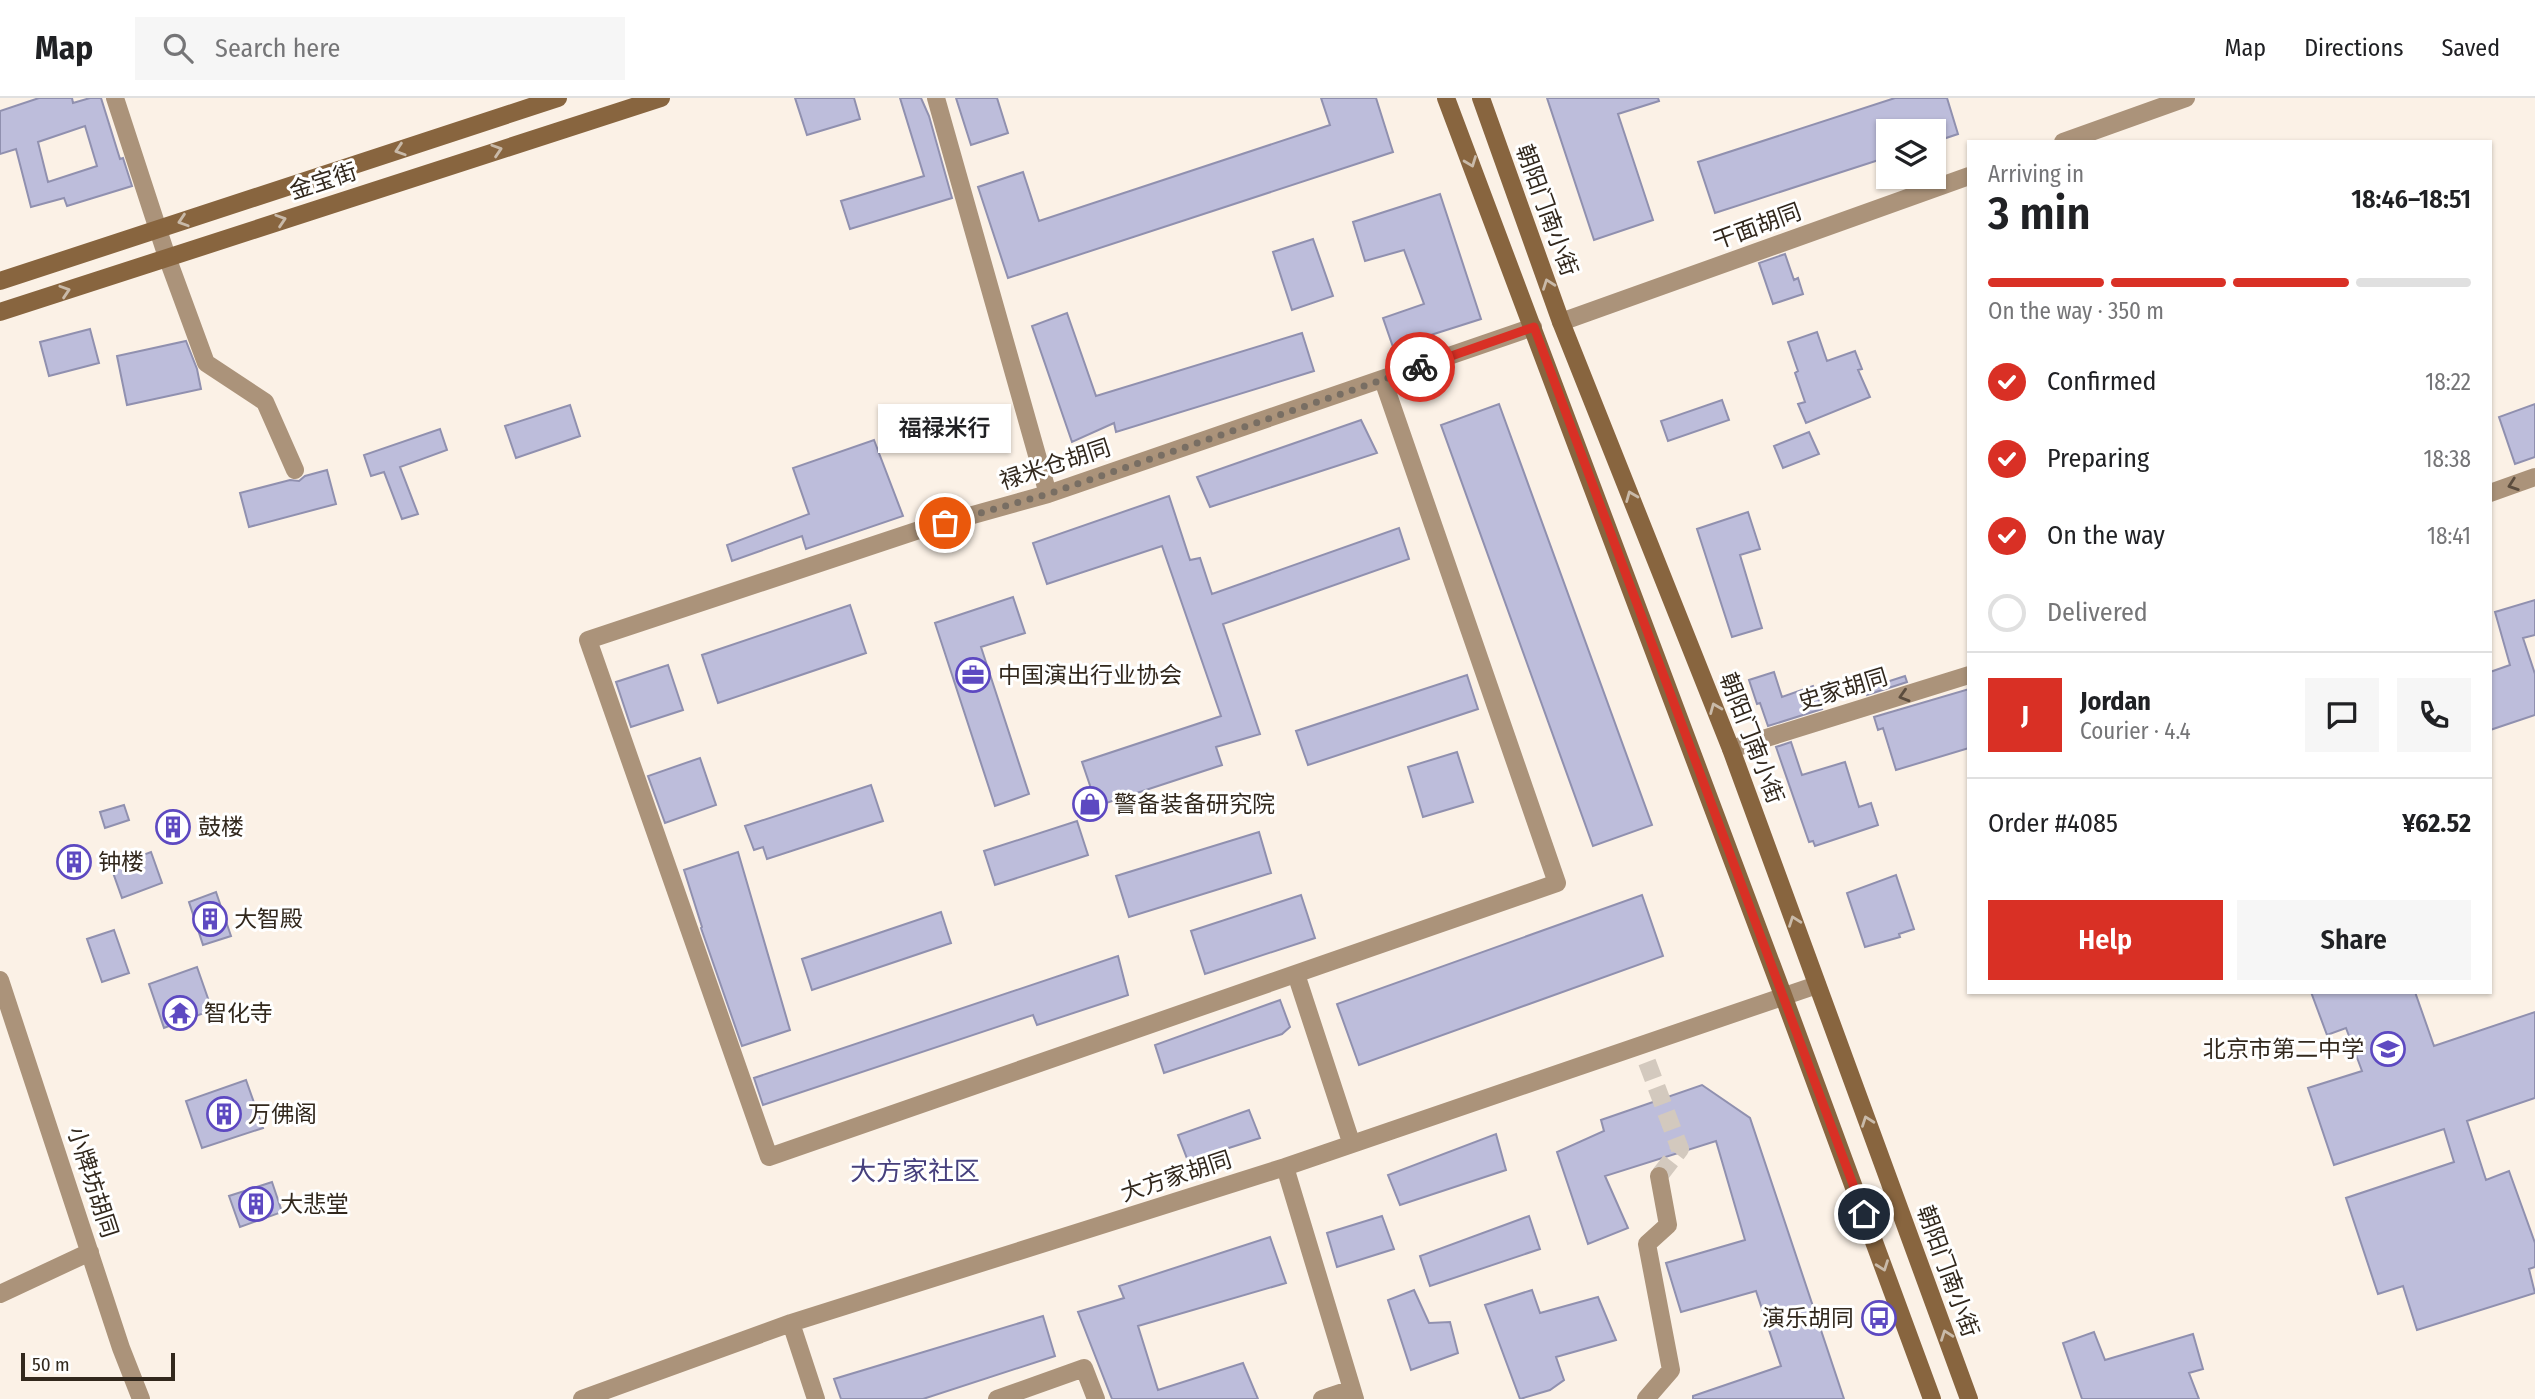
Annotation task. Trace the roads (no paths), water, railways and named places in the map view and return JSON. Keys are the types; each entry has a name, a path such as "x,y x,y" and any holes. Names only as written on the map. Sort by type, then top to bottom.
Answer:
{"main road":[{"name":"金宝街","path":"0,281 558,98"},
{"name":"金宝街","path":"0,312 661,98"},
{"path":"1446,98 1534,327 1932,1399"},
{"name":"朝阳门南小街","path":"1481,98 1562,322 1731,749 1969,1399"}],"street":[{"path":"115,98 167,257 206,363 265,402 295,470"},
{"path":"936,98 1048,494"},
{"path":"2069,140 2186,98"},
{"name":"干面胡同","path":"1562,322 1967,177"},
{"name":"禄米仓胡同","path":"1296,974 769,1157 588,640 919,530 1048,494 1534,327"},
{"path":"1351,1142 1296,974 1557,883 1383,380"},
{"path":"2492,492 2535,477"},
{"name":"史家胡同","path":"1731,749 1967,676"},
{"name":"小牌坊胡同","path":"0,980 5,1010 141,1399"},
{"name":"大方家胡同","path":"582,1399 791,1323 1285,1167 1351,1142 1817,985"},
{"path":"1643,1044 1647,1062"},
{"path":"1285,1167 1353,1394 1322,1399"},
{"path":"1646,1399 1671,1370 1647,1244 1668,1225 1659,1176"},
{"path":"0,1294 90,1252"},
{"path":"791,1323 816,1399"},
{"path":"997,1399 1084,1368 1096,1399"}],"tunnel":[{"path":"1647,1062 1680,1149 1659,1176"}],"place":[{"name":"福禄米行","path":"945,523"},
{"name":"中国演出行业协会","path":"973,675"},
{"name":"警备装备研究院","path":"1090,804"},
{"name":"鼓楼","path":"173,827"},
{"name":"钟楼","path":"74,862"},
{"name":"大智殿","path":"210,919"},
{"name":"智化寺","path":"180,1013"},
{"name":"北京市第二中学","path":"2388,1049"},
{"name":"万佛阁","path":"224,1114"},
{"name":"大悲堂","path":"256,1204"},
{"name":"演乐胡同","path":"1879,1318"}],"district":[{"name":"大方家社区","path":"915,1171"}]}
